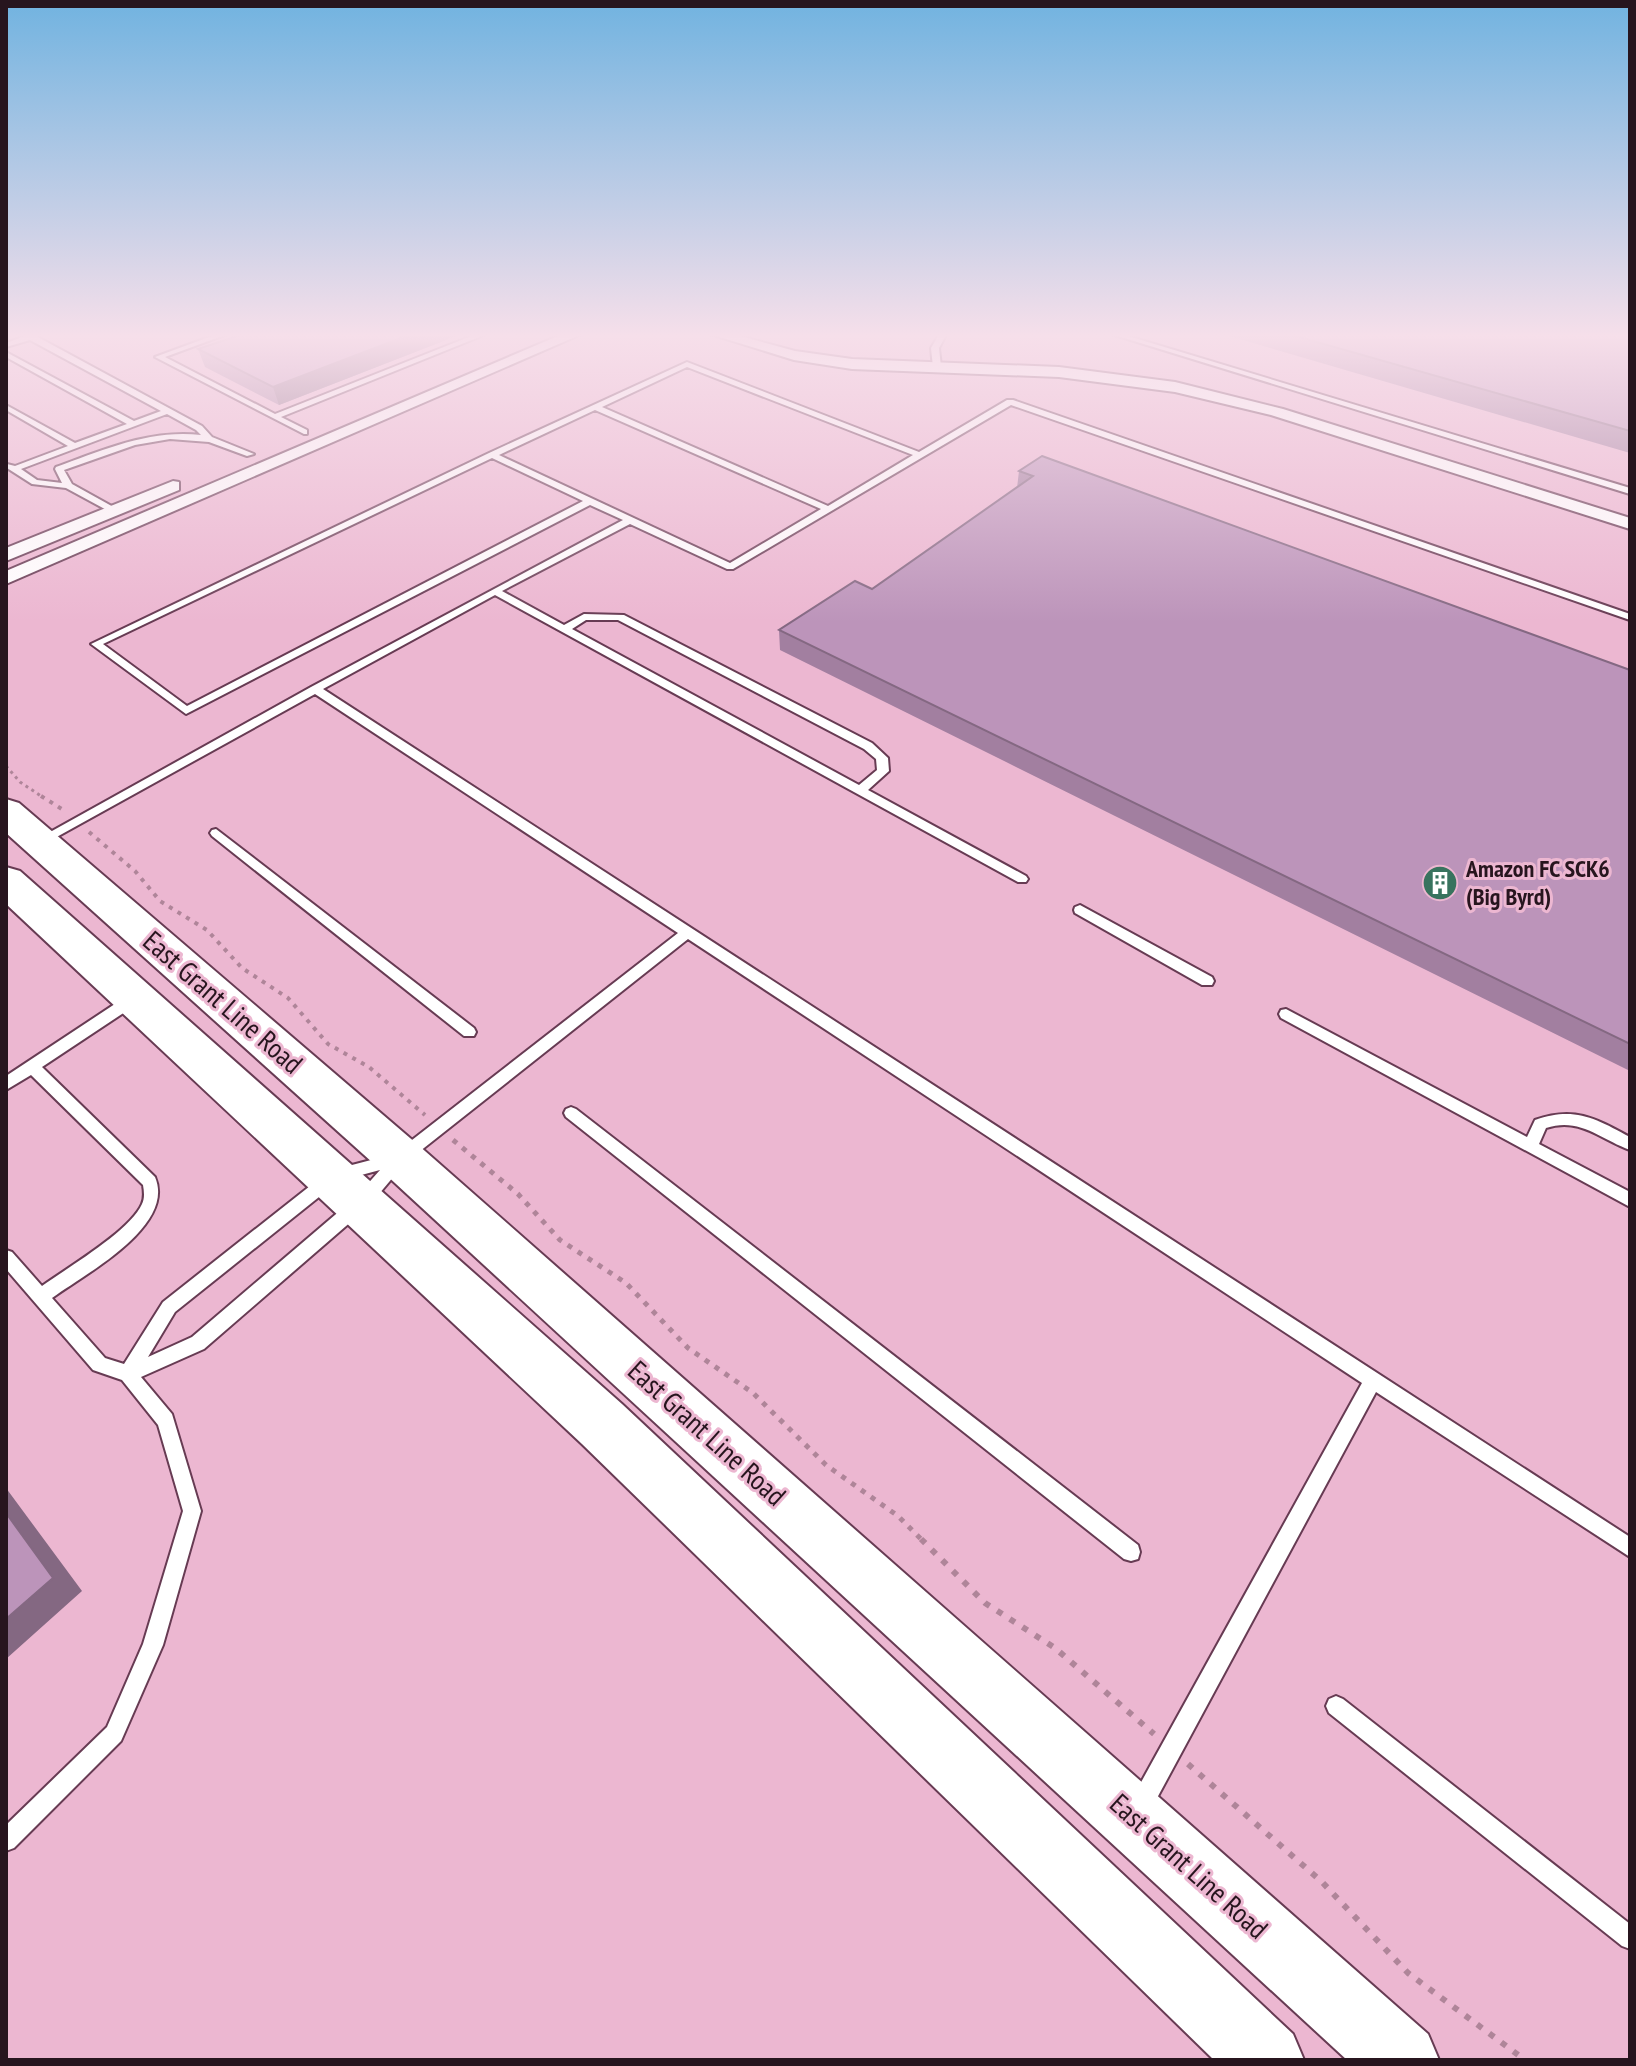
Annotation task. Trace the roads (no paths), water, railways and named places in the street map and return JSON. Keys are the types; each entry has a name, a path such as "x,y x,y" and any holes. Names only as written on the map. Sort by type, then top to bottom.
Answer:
{"main road":[{"path":"32,839 133,999 348,1189 602,1424 1267,2060"},
{"name":"East Grant Line Road","path":"32,839 420,1143 1135,1816 1402,2060"}],"street":[{"path":"6,555 310,429"},
{"path":"6,578 352,429"},
{"path":"1332,429 1630,524"}],"lane":[{"path":"45,429 74,446"},
{"path":"10,466 118,429"},
{"path":"200,429 209,439"},
{"path":"300,429 304,432"},
{"path":"547,429 96,644 186,711 590,501"},
{"path":"646,429 828,509"},
{"path":"854,429 920,455"},
{"path":"492,455 730,567 963,429"},
{"path":"1089,429 1630,617"},
{"path":"1428,429 1630,491"},
{"path":"68,486 59,469 131,441 209,439 250,454"},
{"path":"114,454 131,448 131,441"},
{"path":"69,465 84,466 94,462"},
{"path":"10,466 35,482 68,486 114,511"},
{"path":"32,839 630,520"},
{"path":"495,591 1022,879"},
{"path":"564,629 584,617 620,617 868,746 882,758 883,771 860,791"},
{"path":"315,689 1630,1548"},
{"path":"216,833 469,1032"},
{"path":"1080,910 1207,981"},
{"path":"128,1374 169,1307 420,1143 687,933"},
{"path":"6,1084 133,999"},
{"path":"1286,1014 1630,1200"},
{"path":"32,1066 150,1182 153,1197 146,1213 129,1229 41,1297"},
{"path":"571,1113 1131,1552"},
{"path":"1531,1146 1540,1124 1560,1116 1584,1121 1630,1144"},
{"path":"128,1374 198,1343 348,1189 420,1143"},
{"path":"6,1257 99,1364 128,1374 166,1420 192,1511 153,1645 114,1734 6,1840"},
{"path":"1135,1816 1372,1382"},
{"path":"1336,1706 1630,1938"}],"place":[{"name":"Amazon FC SCK6 (Big Byrd)","path":"1440,883"}]}
